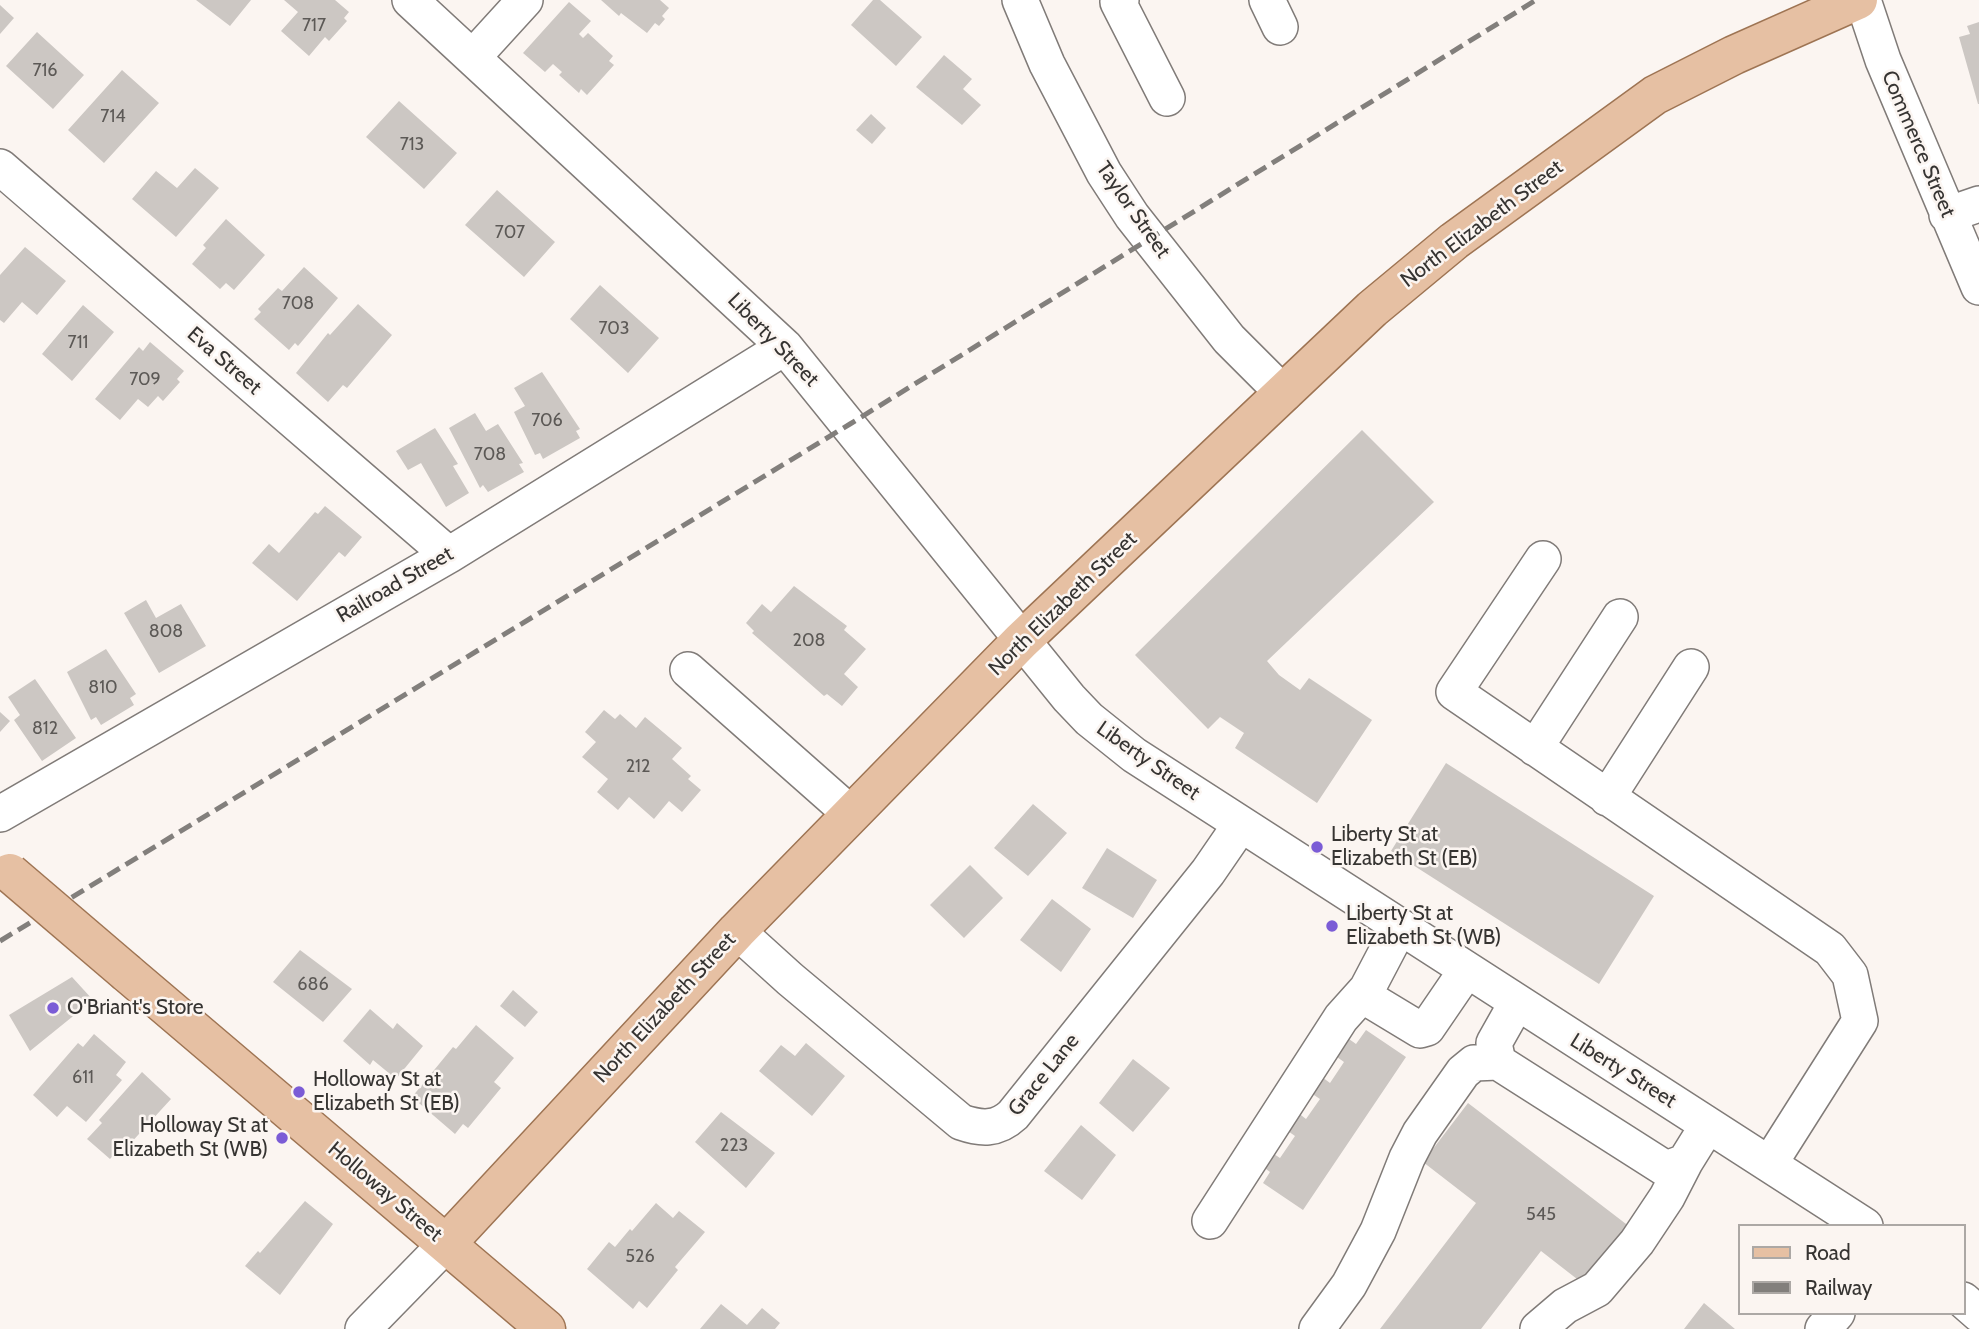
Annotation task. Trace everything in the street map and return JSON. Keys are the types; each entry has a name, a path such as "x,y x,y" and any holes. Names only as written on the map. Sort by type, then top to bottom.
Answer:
{"main road":[{"name":"North Elizabeth Street","path":"446,1244 737,931 1021,641 1372,309 1454,241 1608,127 1656,95 1734,55 1861,0"},
{"name":"Holloway Street","path":"5,869 546,1329"}],"street":[{"name":"Liberty Street","path":"410,0 785,347 1021,641 1089,719 1134,755 1516,1004 1770,1163 1862,1224"},
{"path":"473,57 525,0"},
{"name":"Taylor Street","path":"1020,0 1047,64 1104,173 1132,216 1229,339 1284,394"},
{"path":"1121,0 1118,2 1167,98"},
{"name":"Commerce Street","path":"1861,0 1883,60 1963,209 1979,287"},
{"name":"Eva Street","path":"0,167 449,555"},
{"name":"Railroad Street","path":"0,814 449,555 785,347"},
{"path":"1543,559 1454,692 1830,949 1850,975 1860,1021 1770,1163"},
{"path":"1535,748 1620,617"},
{"path":"1607,798 1691,667"},
{"path":"688,670 852,814"},
{"name":"Grace Lane","path":"737,931 790,979 961,1122 989,1128 1004,1123 1013,1115 1208,872 1241,824"},
{"path":"1210,1221 1341,1018 1367,989 1399,928"},
{"path":"1367,989 1372,1001 1420,1030 1427,1028 1466,971"},
{"path":"1498,1062 1494,1043 1516,1004"},
{"path":"1318,1329 1349,1285 1378,1231 1420,1133 1463,1072 1474,1063 1498,1062 1666,1168 1685,1162"},
{"path":"1538,1329 1565,1306 1597,1289 1637,1242 1667,1197 1708,1125"},
{"name":"North Elizabeth Street","path":"363,1329 446,1244"},
{"path":"1965,1302 1979,1314"},
{"path":"1823,1329 1835,1315"}],"building":[{"path":"196,0 251,0 230,26"},
{"path":"284,0 335,0 349,12 344,18 347,21 329,41 325,37 309,56 281,31 298,12"},
{"path":"601,0 660,0 669,8 662,16 665,19 659,26 655,23 647,33 621,13 619,16"},
{"path":"873,0 880,0 922,37 896,66 851,25"},
{"path":"569,2 591,21 579,34 583,38 588,33 613,56 609,61 614,65 587,95 581,89 579,93 559,75 562,72 553,64 545,72 523,53"},
{"path":"0,5 14,18 0,34"},
{"path":"1979,22 1978,104 1959,37 1970,34 1967,26"},
{"path":"37,32 84,75 53,109 6,66"},
{"path":"944,55 972,79 963,89 981,105 962,125 916,87"},
{"path":"122,70 159,103 104,163 68,130"},
{"path":"399,101 457,153 424,189 366,137"},
{"path":"871,114 886,128 872,144 856,130"},
{"path":"195,168 219,188 176,237 132,199 156,171 177,188"},
{"path":"497,190 555,242 524,277 465,225"},
{"path":"226,219 265,255 234,290 226,283 220,289 192,264 206,248 203,245"},
{"path":"25,247 66,281 37,315 22,302 4,323 0,320 0,275"},
{"path":"304,267 338,298 298,346 295,343 289,350 254,319 261,312 258,309 278,288 282,291"},
{"path":"600,285 659,338 628,373 570,319"},
{"path":"358,304 392,335 347,388 343,385 328,402 296,373 328,333 330,335"},
{"path":"83,305 114,332 72,381 42,354"},
{"path":"150,342 184,371 177,379 180,382 163,401 158,396 148,407 138,399 120,420 95,399 139,347 143,351"},
{"path":"542,372 580,429 576,431 580,438 543,459 540,453 535,455 514,412 525,406 514,388"},
{"path":"475,413 486,431 498,424 523,463 519,464 524,472 488,492 483,485 480,488 449,428"},
{"path":"435,428 458,464 453,466 469,493 446,507 421,463 408,470 396,451"},
{"path":"1362,430 1434,502 1267,661 1279,675 1300,690 1309,678 1372,720 1317,803 1235,748 1244,733 1220,717 1208,729 1135,655"},
{"path":"325,506 362,537 345,557 339,552 297,601 252,563 269,544 279,553 315,512 318,514"},
{"path":"794,586 847,626 844,630 866,649 844,674 858,687 842,706 827,694 824,696 752,633 754,631 746,623 762,604 771,612"},
{"path":"146,600 156,618 181,604 206,646 159,673 124,613"},
{"path":"106,649 136,694 130,698 134,705 101,725 96,717 91,720 67,672"},
{"path":"35,679 76,738 42,761 14,720 20,715 8,697"},
{"path":"604,710 615,719 620,714 636,728 645,717 682,748 672,759 691,776 688,779 701,790 682,812 669,801 654,819 629,797 618,810 597,792 608,779 582,757 596,742 585,732"},
{"path":"0,712 10,721 0,732"},
{"path":"1446,763 1654,896 1599,984 1391,851"},
{"path":"1033,804 1067,833 1028,876 994,848"},
{"path":"1107,848 1157,880 1133,918 1082,888"},
{"path":"970,865 1003,898 964,938 930,905"},
{"path":"1052,899 1091,929 1061,972 1020,940"},
{"path":"300,950 352,989 323,1022 273,982"},
{"name":"O'Briant's Store","path":"72,977 93,1000 30,1051 9,1015"},
{"path":"513,990 538,1012 525,1027 500,1006"},
{"path":"370,1009 393,1029 397,1023 423,1046 396,1079 373,1060 370,1065 343,1041"},
{"path":"476,1025 514,1058 494,1082 501,1088 468,1128 463,1124 455,1134 412,1097 453,1047 456,1049"},
{"path":"1366,1030 1406,1057 1303,1210 1263,1183 1270,1172 1262,1166 1271,1152 1280,1158 1295,1136 1285,1129 1297,1112 1306,1119 1320,1099 1311,1093 1322,1077 1330,1083 1344,1062 1337,1057 1349,1039 1356,1044"},
{"path":"94,1034 126,1062 116,1075 122,1080 86,1122 67,1106 57,1117 33,1095 78,1043 83,1047"},
{"path":"806,1043 845,1076 812,1116 759,1071 781,1045 795,1056"},
{"path":"1133,1059 1170,1088 1133,1132 1099,1103"},
{"path":"142,1072 171,1099 128,1146 124,1143 110,1159 87,1139 102,1123 99,1120"},
{"path":"1468,1103 1630,1227 1586,1286 1541,1251 1481,1329 1380,1329 1476,1203 1423,1162"},
{"path":"721,1112 775,1153 746,1188 695,1142"},
{"path":"1081,1125 1116,1155 1082,1200 1044,1171"},
{"path":"305,1201 333,1224 280,1295 245,1266 258,1251 260,1253"},
{"path":"656,1203 673,1218 679,1211 705,1232 675,1267 678,1270 647,1308 639,1301 633,1309 587,1269 609,1242 615,1247"},
{"path":"1704,1303 1735,1329 1684,1329"},
{"path":"721,1304 747,1325 762,1308 780,1323 775,1329 700,1329"}],"railway":[{"path":"0,941 850,424 1536,0"}],"place":[{"name":"Liberty St at Elizabeth St (EB)","path":"1317,847"},
{"name":"Liberty St at Elizabeth St (WB)","path":"1332,926"},
{"name":"O'Briant's Store","path":"53,1008"},
{"name":"Holloway St at Elizabeth St (EB)","path":"299,1092"},
{"name":"Holloway St at Elizabeth St (WB)","path":"282,1138"}]}
